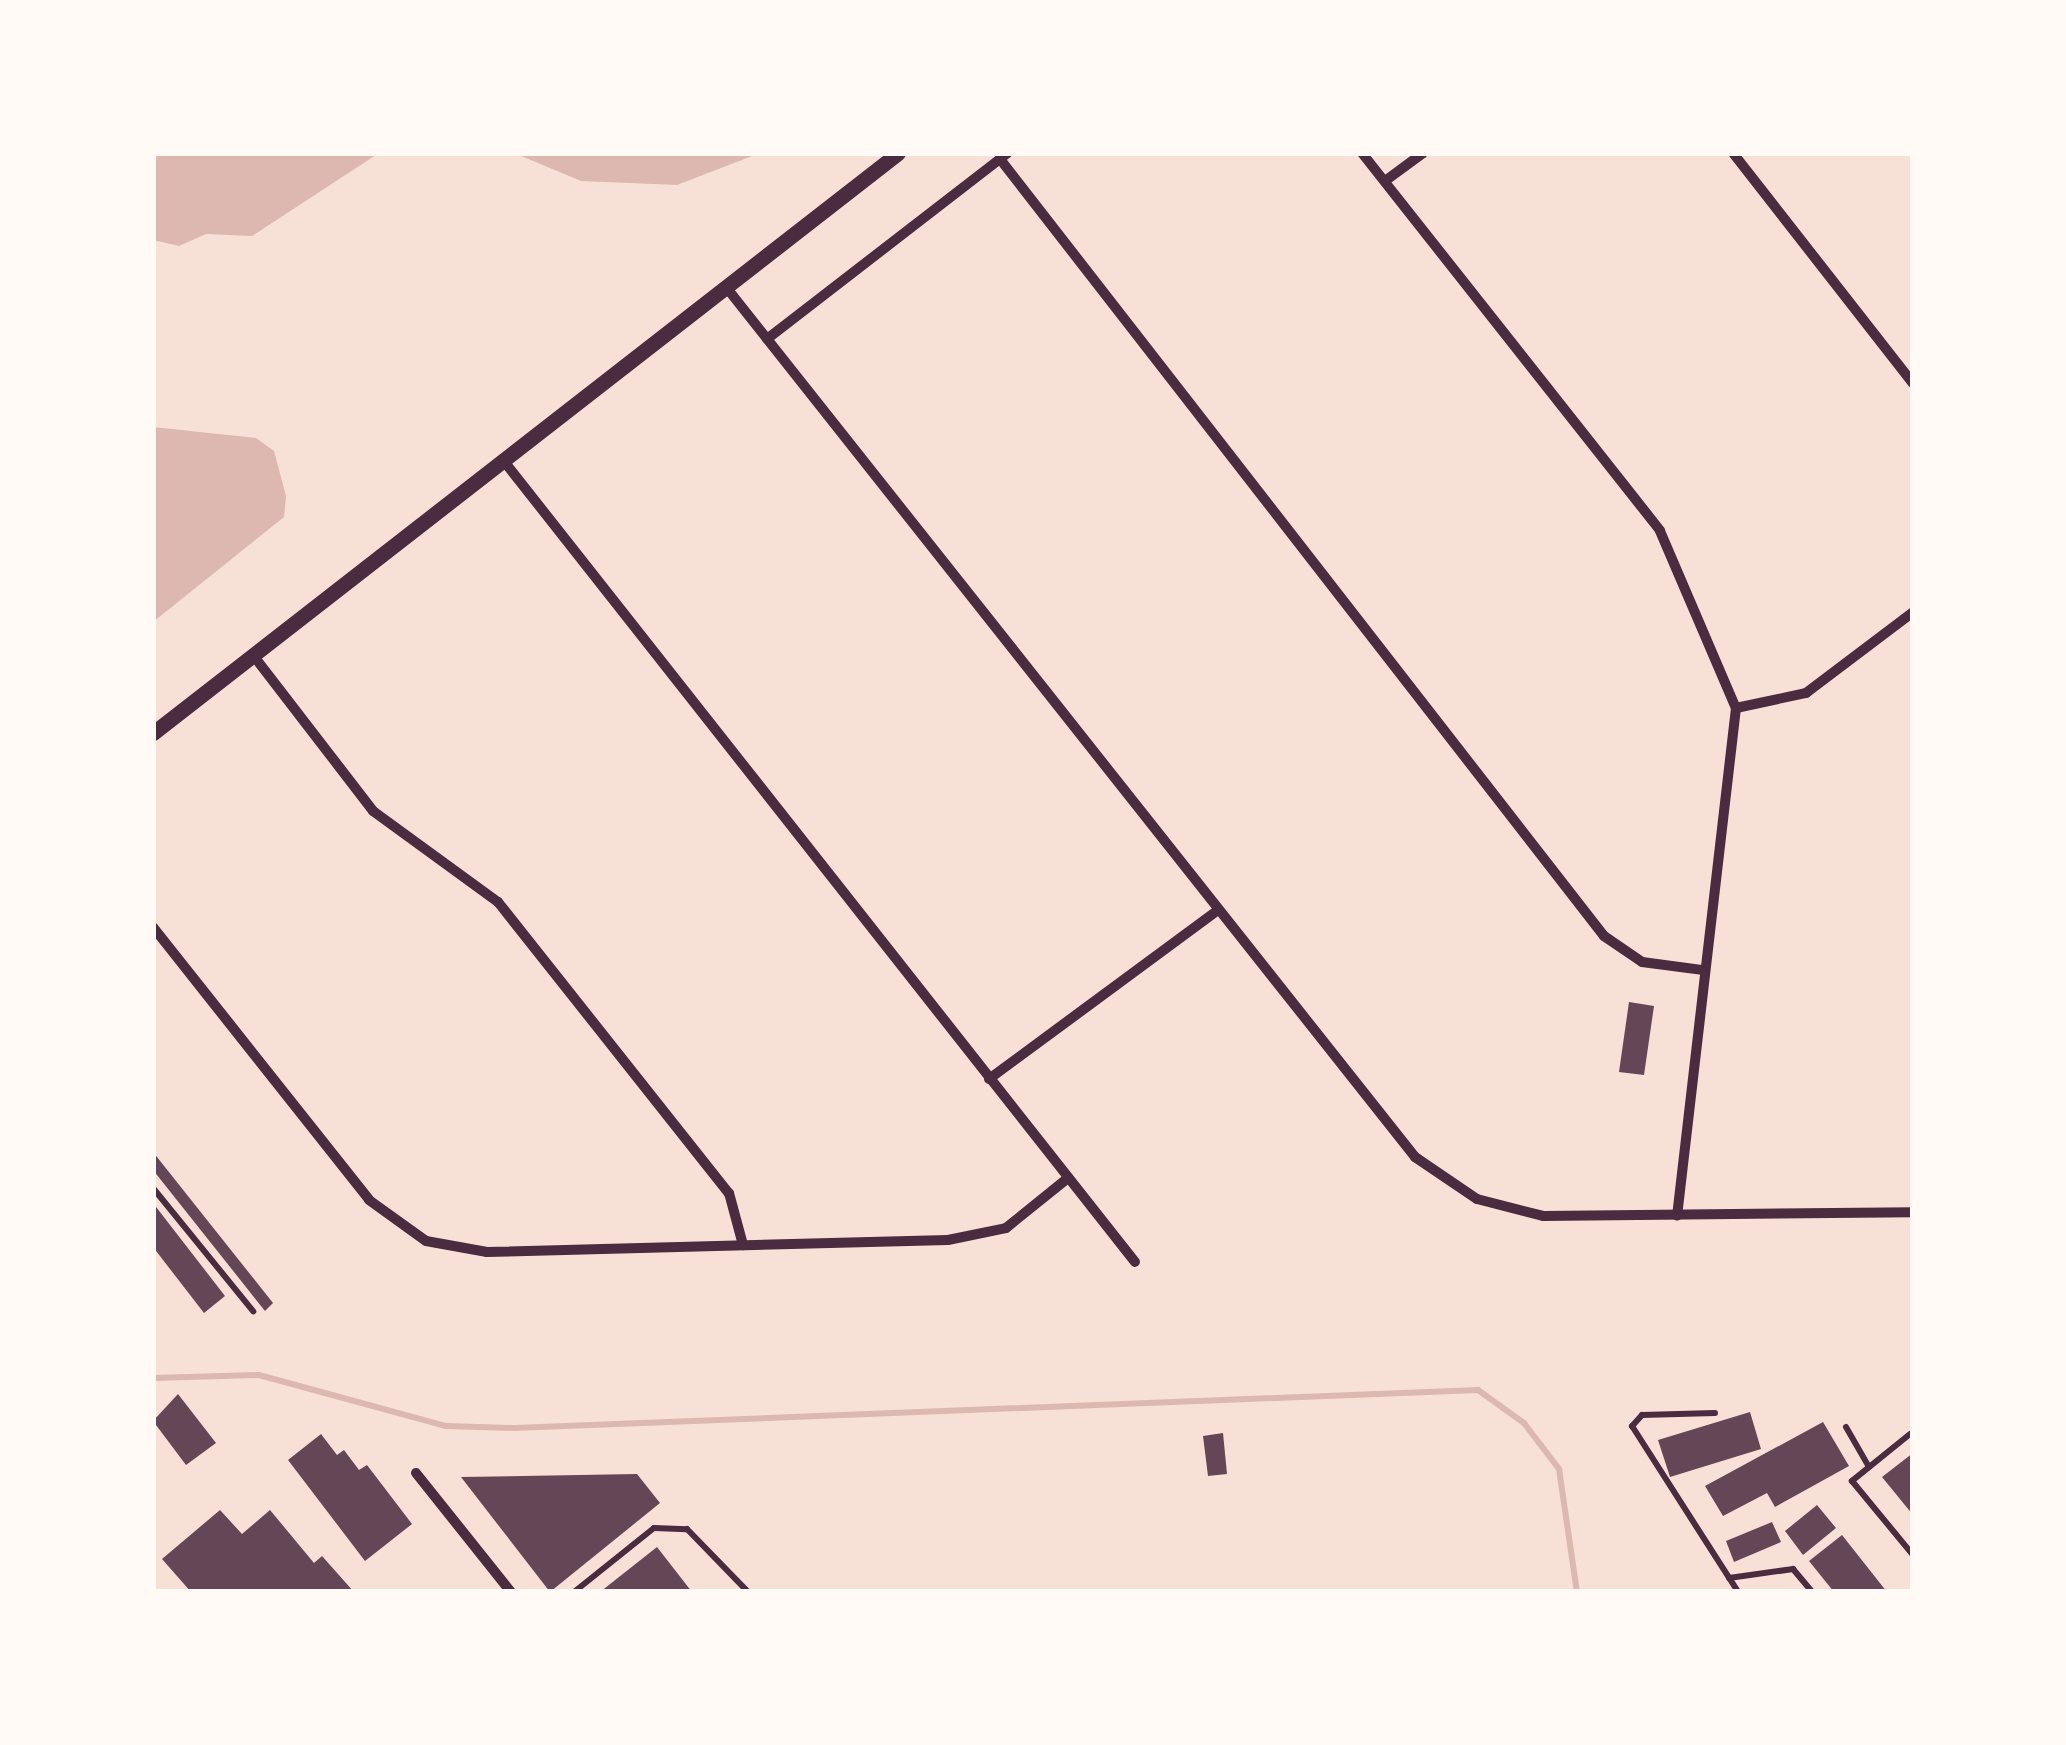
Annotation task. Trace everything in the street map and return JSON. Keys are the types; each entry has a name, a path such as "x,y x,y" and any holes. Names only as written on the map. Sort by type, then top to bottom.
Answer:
{"main road":[{"path":"153,733 898,153"}],"street":[{"path":"1362,153 1660,531 1736,708 1677,1216"},
{"path":"1385,181 1423,153"},
{"path":"1733,153 1913,383"},
{"path":"766,339 1004,156 1604,936 1642,962 1702,970"},
{"path":"726,287 1214,913 1415,1157 1477,1199 1543,1216 1913,1212"},
{"path":"503,460 1135,1262"},
{"path":"1736,708 1806,693 1913,612"},
{"path":"254,655 374,811 498,902 729,1193 742,1245"},
{"path":"989,1079 1214,913"},
{"path":"153,927 369,1200 426,1241 487,1252 948,1240 1006,1228 1069,1178"},
{"path":"416,1473 511,1592"}],"lane":[{"path":"153,1188 253,1311"},
{"path":"1715,1413 1642,1415 1632,1426 1738,1592"},
{"path":"1846,1427 1869,1467"},
{"path":"1910,1434 1852,1481 1913,1555"},
{"path":"574,1592 655,1528 687,1529 748,1592"},
{"path":"1729,1578 1793,1569 1812,1592"}],"shaded area":[{"path":"153,153 379,153 252,236 206,234 179,246 153,240"},
{"path":"514,153 760,153 677,185 581,181"},
{"path":"153,427 256,438 274,451 286,496 284,517 153,622"}],"building":[{"path":"1629,1002 1654,1006 1644,1075 1619,1072"},
{"path":"153,1152 273,1303 265,1311 153,1170"},
{"path":"153,1203 225,1296 204,1313 153,1247"},
{"path":"178,1394 216,1443 186,1465 153,1421"},
{"path":"1750,1412 1761,1449 1670,1477 1658,1440"},
{"path":"1823,1422 1849,1466 1775,1507 1767,1493 1723,1516 1705,1486"},
{"path":"1223,1433 1227,1474 1208,1476 1203,1436"},
{"path":"321,1434 337,1455 344,1450 359,1470 367,1465 412,1524 365,1561 288,1460"},
{"path":"1913,1453 1913,1515 1882,1477"},
{"path":"637,1474 660,1503 550,1592 461,1477"},
{"path":"1817,1505 1836,1528 1803,1555 1785,1531"},
{"path":"220,1510 242,1534 270,1510 314,1563 322,1556 354,1592 191,1592 162,1559"},
{"path":"1772,1522 1781,1542 1734,1562 1726,1541"},
{"path":"1842,1535 1887,1592 1834,1592 1809,1561"},
{"path":"657,1547 692,1592 600,1592"}],"waterway":[{"path":"153,1378 259,1375 446,1426 514,1428 1478,1390 1524,1423 1559,1469 1577,1592"}]}
